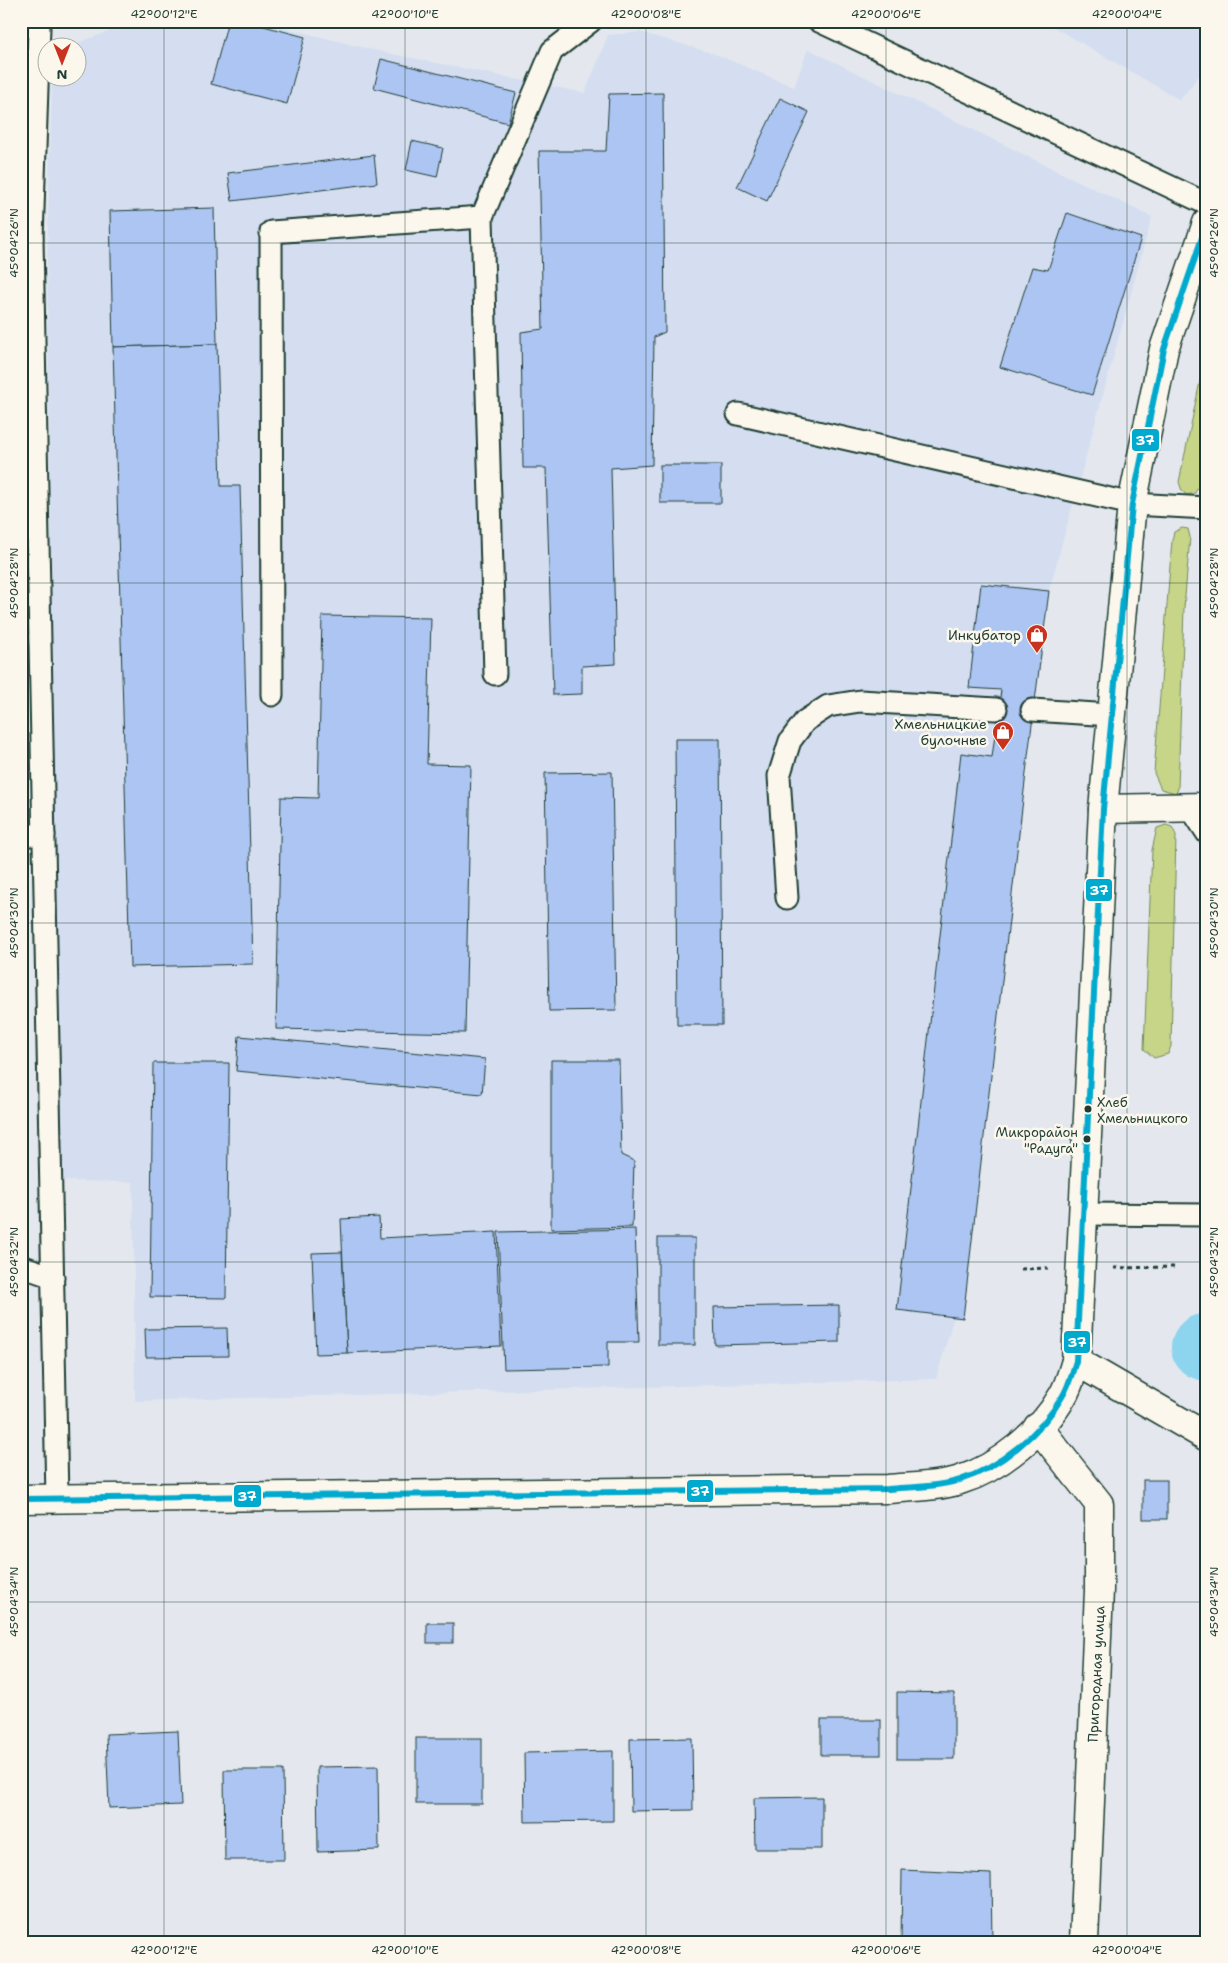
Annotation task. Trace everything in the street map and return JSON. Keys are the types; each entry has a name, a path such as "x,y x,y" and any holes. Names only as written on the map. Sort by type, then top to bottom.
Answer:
{"street":[{"path":"21,1499 888,1489 960,1480 990,1467 1015,1450 1038,1427 1063,1397 1076,1361 1103,809 1132,504 1164,349 1207,223"},
{"path":"1103,809 1199,807"},
{"path":"1076,1361 1207,1437"},
{"name":"Пригородная улица","path":"1038,1427 1099,1504 1100,1590 1084,1942"}],"lane":[{"path":"494,674 482,217 552,51 591,21"},
{"path":"819,21 1207,204"},
{"path":"39,27 27,237 30,526 44,835 57,1499"},
{"path":"272,695 271,232 482,217"},
{"path":"738,414 1132,504 1207,508"},
{"path":"788,898 779,776 790,741 805,721 828,706 860,701 996,709"},
{"path":"1032,710 1112,715"},
{"path":"1199,807 1207,833"},
{"path":"21,835 44,835"},
{"path":"1083,1214 1207,1215"},
{"path":"21,1266 53,1277"}],"shaded area":[{"path":"136,21 258,21 373,50 585,93 608,35 640,32 715,54 794,87 808,49 1152,217 1045,605 955,1313 936,1379 135,1401 133,1182 60,1181 47,262 52,88 88,88 88,39"},
{"path":"1043,21 1207,21 1207,65 1180,100"}],"green space":[{"path":"1207,348 1207,437 1198,487 1195,493 1187,495 1182,491 1179,482"},
{"path":"1182,528 1188,529 1190,537 1184,608 1178,789 1176,793 1161,789 1154,773 1172,540 1174,532"},
{"path":"1166,825 1172,827 1176,835 1171,1046 1168,1054 1154,1058 1144,1049 1152,850 1157,828"}],"building":[{"path":"228,21 245,21 305,37 287,104 211,84"},
{"path":"381,59 516,93 508,123 374,88"},
{"path":"663,93 665,332 654,337 652,465 611,468 616,664 582,666 582,694 553,695 546,468 523,468 521,332 543,329 539,151 606,151 609,94"},
{"path":"780,98 809,112 767,201 737,187"},
{"path":"412,141 443,148 437,177 406,170"},
{"path":"374,155 377,183 232,201 228,173"},
{"path":"214,208 217,344 113,347 110,211"},
{"path":"1067,213 1141,238 1092,395 1000,367 1032,267 1048,270"},
{"path":"217,344 221,486 240,486 253,964 130,967 113,347"},
{"path":"660,465 721,465 721,503 660,503"},
{"path":"981,584 1049,591 963,1318 897,1310 961,753 992,757 1001,690 969,688"},
{"path":"322,616 431,618 427,764 471,765 465,1033 276,1029 281,797 318,798"},
{"path":"675,739 720,739 722,1025 677,1025"},
{"path":"612,772 616,1010 549,1011 545,773"},
{"path":"239,1036 485,1059 482,1094 236,1071"},
{"path":"551,1060 619,1060 621,1155 634,1161 632,1227 551,1229"},
{"path":"153,1063 229,1063 226,1298 150,1297"},
{"path":"379,1217 380,1238 496,1232 501,1346 347,1353 341,1219"},
{"path":"635,1229 639,1342 608,1342 608,1367 504,1369 498,1232"},
{"path":"658,1238 695,1238 695,1345 658,1345"},
{"path":"342,1252 347,1353 316,1354 312,1253"},
{"path":"839,1305 839,1342 715,1345 714,1307"},
{"path":"227,1328 228,1356 146,1357 145,1329"},
{"path":"1143,1480 1167,1480 1167,1519 1143,1519"},
{"path":"427,1623 453,1623 453,1643 427,1643"},
{"path":"897,1692 954,1693 954,1759 897,1759"},
{"path":"821,1720 881,1720 881,1755 821,1755"},
{"path":"178,1731 181,1805 109,1808 106,1734"},
{"path":"416,1738 482,1738 482,1804 416,1804"},
{"path":"692,1738 693,1810 631,1811 630,1739"},
{"path":"613,1751 613,1821 525,1822 524,1753"},
{"path":"378,1766 379,1850 318,1852 317,1767"},
{"path":"224,1770 283,1770 284,1860 225,1860"},
{"path":"822,1797 822,1849 755,1849 754,1798"},
{"path":"902,1870 991,1874 992,1942 901,1942"}],"transit line":[{"name":"37","path":"21,1499 888,1489 915,1487 960,1480 990,1467 1018,1447 1043,1423 1064,1393 1076,1361 1103,809 1132,504 1164,349 1207,223"}],"place":[{"name":"Инкубатор","path":"1037,654"},
{"name":"Хмельницкие булочные","path":"1003,751"},
{"name":"Хлеб Хмельницкого","path":"1088,1109"},
{"name":"Микрорайон \"Радуга\"","path":"1087,1139"}]}
